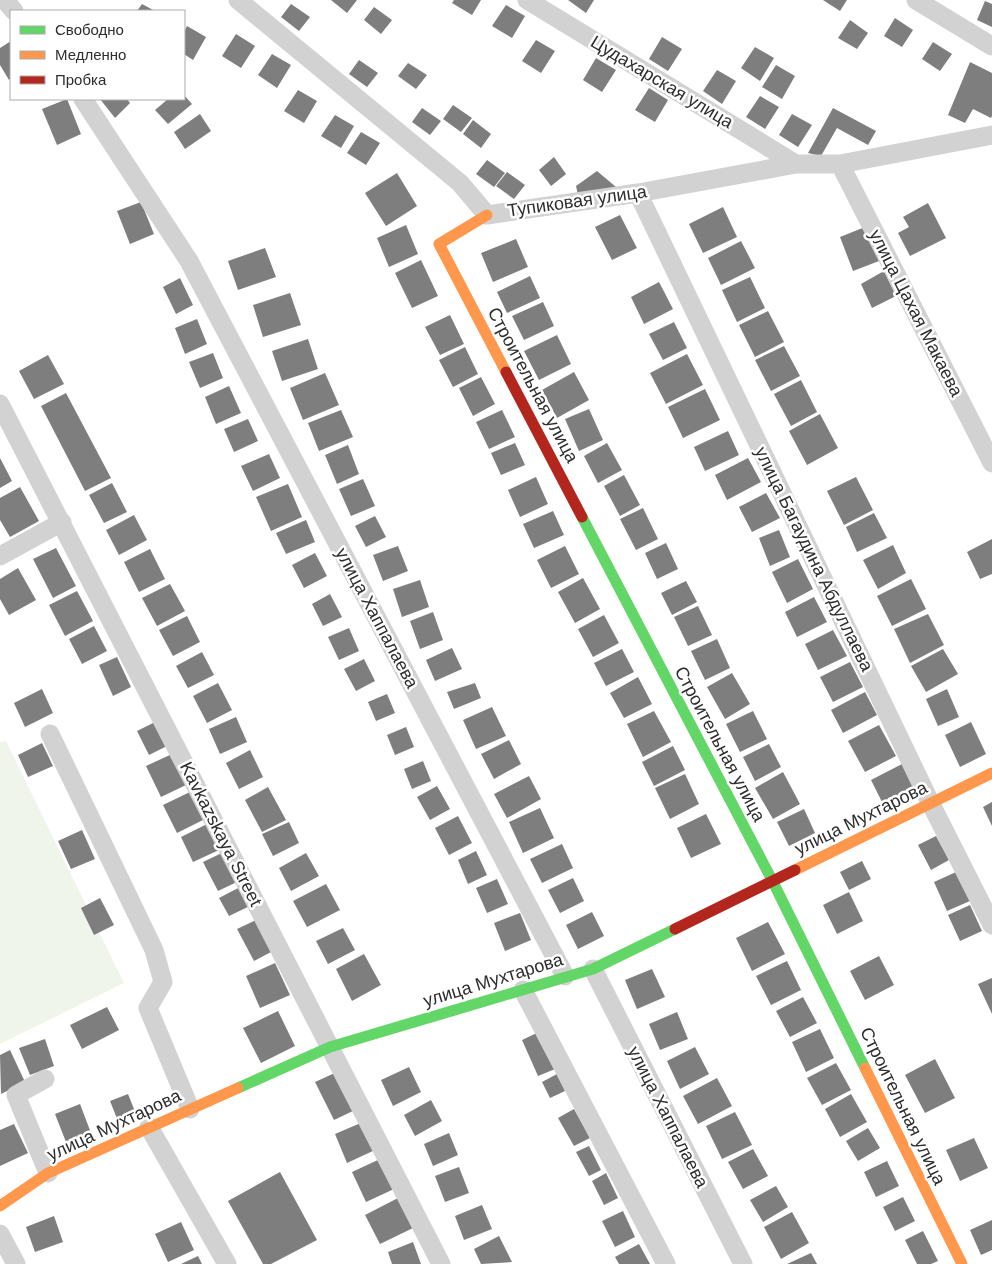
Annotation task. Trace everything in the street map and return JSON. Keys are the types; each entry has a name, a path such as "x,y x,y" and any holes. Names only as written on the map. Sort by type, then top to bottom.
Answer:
{"street":[{"path":"5,0 13,10"},
{"name":"Тупиковая улица","path":"238,0 460,183 487,215 638,193 796,164 840,164 992,135"},
{"name":"Цудахарская улица","path":"527,0 796,164"},
{"path":"916,0 992,46"},
{"name":"улица Хаппалаева","path":"84,100 189,261 565,976"},
{"path":"748,173 758,140"},
{"name":"улица Цахая Макаева","path":"840,164 992,463"},
{"name":"улица Багаудина Абдуллаева","path":"638,193 931,804 992,925"},
{"name":"Строительная улица","path":"487,215 439,244 772,880 962,1264"},
{"name":"Kavkazskaya Street","path":"0,404 441,1264"},
{"path":"0,556 62,522"},
{"path":"50,734 154,950 163,982 148,1008 190,1109"},
{"name":"улица Мухтарова","path":"0,1206 48,1173 330,1047 592,969 992,773"},
{"name":"улица Хаппалаева","path":"592,969 743,1264"},
{"path":"523,990 666,1264"},
{"path":"45,1079 16,1095 48,1173"},
{"path":"149,1127 228,1264"},
{"path":"0,1234 16,1264"}],"shaded area":[{"path":"6,741 124,983 0,1044 0,742"}],"building":[{"path":"331,0 357,0 347,13"},
{"path":"454,0 481,0 472,15 452,3"},
{"path":"568,0 594,0 586,13"},
{"path":"823,0 847,0 840,11"},
{"path":"985,1 992,4 992,27 977,20"},
{"path":"142,4 153,10 138,10"},
{"path":"291,4 310,17 299,31 281,17"},
{"path":"506,5 525,16 512,38 492,26"},
{"path":"374,7 392,20 381,34 364,20"},
{"path":"895,18 913,30 902,47 884,36"},
{"path":"850,20 868,33 857,49 838,38"},
{"path":"187,26 206,37 193,60 185,55 185,30"},
{"path":"236,34 255,46 241,68 222,56"},
{"path":"662,37 682,49 668,71 649,59"},
{"path":"536,40 555,51 541,73 522,61"},
{"path":"10,42 9,80 0,65 0,48"},
{"path":"933,42 952,54 940,71 922,59"},
{"path":"755,47 774,58 760,81 741,68"},
{"path":"272,54 291,65 277,88 258,75"},
{"path":"596,58 616,70 602,92 583,80"},
{"path":"359,60 378,73 367,87 349,74"},
{"path":"970,62 992,73 992,116 991,118 973,109 965,123 948,115"},
{"path":"408,63 427,75 416,89 398,76"},
{"path":"776,65 795,76 782,99 762,87"},
{"path":"717,70 736,81 722,104 703,91"},
{"path":"649,88 668,100 655,122 635,110"},
{"path":"298,90 317,101 304,123 284,111"},
{"path":"185,96 192,104 168,124 155,110 167,100 185,100"},
{"path":"760,96 779,107 765,129 746,117"},
{"path":"67,100 81,134 57,145 42,109"},
{"path":"101,100 128,100 130,103 115,118"},
{"path":"453,105 472,118 461,132 443,119"},
{"path":"422,108 441,121 430,135 412,122"},
{"path":"833,108 876,131 868,145 837,128 821,156 808,153"},
{"path":"200,114 211,131 185,149 174,132"},
{"path":"792,114 812,125 798,147 779,135"},
{"path":"335,115 354,126 341,148 321,136"},
{"path":"473,120 491,134 481,148 463,134"},
{"path":"361,132 380,143 366,165 347,153"},
{"path":"554,157 566,174 551,186 539,170"},
{"path":"487,160 505,173 494,187 476,174"},
{"path":"597,171 616,187 578,195 576,186"},
{"path":"507,172 525,185 514,199 496,186"},
{"path":"397,173 417,206 386,226 365,193"},
{"path":"141,202 154,234 130,244 117,211"},
{"path":"928,203 946,238 910,256 898,233 909,227 903,217"},
{"path":"723,207 737,237 703,253 689,224"},
{"path":"620,215 637,248 612,260 595,227"},
{"path":"406,225 418,254 389,267 377,238"},
{"path":"865,227 879,261 853,271 840,237"},
{"path":"516,239 528,267 493,282 481,253"},
{"path":"741,241 755,268 721,285 708,258"},
{"path":"265,248 276,277 238,290 228,261"},
{"path":"421,260 438,296 412,308 395,273"},
{"path":"884,271 896,296 872,308 861,284"},
{"path":"530,276 540,298 507,313 497,292"},
{"path":"750,277 765,308 737,322 722,290"},
{"path":"180,278 193,305 176,314 163,287"},
{"path":"659,282 673,309 644,324 631,297"},
{"path":"290,293 301,325 263,337 253,305"},
{"path":"543,302 554,326 524,340 512,316"},
{"path":"768,311 784,342 755,357 739,325"},
{"path":"450,315 464,344 440,355 425,327"},
{"path":"197,319 207,344 185,354 175,328"},
{"path":"674,322 687,348 663,360 649,334"},
{"path":"557,335 571,364 539,380 524,351"},
{"path":"308,339 318,369 282,381 272,351"},
{"path":"784,346 800,376 771,391 755,360"},
{"path":"465,347 478,374 453,387 439,360"},
{"path":"213,353 223,378 200,388 189,362"},
{"path":"687,354 703,385 666,404 650,373"},
{"path":"48,355 64,384 34,399 19,371"},
{"path":"574,372 589,400 557,418 542,390"},
{"path":"325,373 339,405 303,420 290,388"},
{"path":"481,377 495,404 473,416 459,388"},
{"path":"801,380 817,412 791,426 774,394"},
{"path":"229,386 241,413 216,424 205,397"},
{"path":"705,389 720,420 683,438 668,407"},
{"path":"66,393 111,478 85,491 41,406"},
{"path":"589,409 603,440 579,451 565,419"},
{"path":"341,410 353,437 319,451 308,423"},
{"path":"502,410 515,437 489,449 476,422"},
{"path":"820,414 838,448 807,465 789,431"},
{"path":"248,419 258,441 234,452 224,429"},
{"path":"728,431 739,455 705,471 694,447"},
{"path":"515,443 525,465 501,475 491,453"},
{"path":"607,443 622,470 598,483 584,456"},
{"path":"348,445 359,474 337,484 325,455"},
{"path":"269,454 280,478 253,491 241,466"},
{"path":"0,458 12,481 0,488"},
{"path":"748,458 761,482 727,500 715,475"},
{"path":"624,475 640,505 620,516 604,486"},
{"path":"536,477 548,504 520,517 508,490"},
{"path":"856,477 873,510 844,525 827,491"},
{"path":"363,479 375,506 351,516 339,489"},
{"path":"112,483 127,512 104,523 89,495"},
{"path":"288,484 302,517 271,531 256,497"},
{"path":"20,487 39,521 10,537 0,520 0,498"},
{"path":"766,493 780,518 752,532 739,507"},
{"path":"643,508 658,539 636,550 620,519"},
{"path":"553,511 564,535 534,548 523,524"},
{"path":"874,513 887,538 857,552 846,527"},
{"path":"134,515 147,540 119,555 106,530"},
{"path":"375,516 386,537 366,547 355,526"},
{"path":"306,520 315,542 286,554 276,533"},
{"path":"779,530 790,557 770,566 759,538"},
{"path":"992,539 992,574 980,579 967,552"},
{"path":"666,543 678,569 657,579 645,553"},
{"path":"893,545 906,573 878,589 863,560"},
{"path":"398,546 408,571 383,581 373,555"},
{"path":"565,546 579,574 551,588 537,560"},
{"path":"56,548 76,586 53,598 33,559"},
{"path":"150,549 165,579 139,592 124,562"},
{"path":"315,553 327,576 304,588 292,565"},
{"path":"798,559 813,589 787,603 772,572"},
{"path":"18,568 36,600 9,615 0,599 0,579"},
{"path":"583,578 600,609 575,623 558,592"},
{"path":"911,579 926,609 892,626 877,596"},
{"path":"420,580 429,607 402,617 393,589"},
{"path":"686,581 697,602 672,615 661,593"},
{"path":"170,584 185,611 157,626 142,598"},
{"path":"77,591 93,621 65,636 49,605"},
{"path":"330,594 342,617 323,626 312,604"},
{"path":"814,597 827,622 797,637 785,612"},
{"path":"698,606 712,635 688,646 674,617"},
{"path":"433,612 443,640 420,649 410,621"},
{"path":"928,614 944,645 910,663 894,629"},
{"path":"604,615 619,643 593,657 578,629"},
{"path":"187,616 200,642 173,656 159,630"},
{"path":"94,626 107,651 82,664 69,639"},
{"path":"349,628 359,651 339,660 328,637"},
{"path":"833,630 847,656 818,670 805,644"},
{"path":"717,639 730,668 705,680 691,651"},
{"path":"452,648 462,669 435,681 426,660"},
{"path":"622,649 634,672 606,686 594,663"},
{"path":"943,649 958,674 926,692 911,666"},
{"path":"202,652 214,675 188,688 176,666"},
{"path":"117,657 131,687 113,696 99,665"},
{"path":"364,659 375,681 356,691 344,669"},
{"path":"850,662 863,687 833,702 820,677"},
{"path":"732,673 750,704 725,719 707,687"},
{"path":"638,677 652,704 624,718 610,693"},
{"path":"218,683 232,710 207,723 193,696"},
{"path":"475,683 481,698 454,709 447,692"},
{"path":"42,689 53,713 25,727 14,703"},
{"path":"947,689 959,717 938,726 926,699"},
{"path":"865,692 877,715 843,733 831,710"},
{"path":"387,694 395,713 376,721 368,702"},
{"path":"492,707 506,736 476,749 463,720"},
{"path":"654,711 671,742 643,757 627,724"},
{"path":"753,711 767,739 740,752 726,724"},
{"path":"236,717 247,742 220,754 209,729"},
{"path":"155,722 167,746 149,755 137,731"},
{"path":"971,722 986,754 960,767 945,735"},
{"path":"879,725 896,756 865,772 848,741"},
{"path":"406,727 414,747 395,755 387,735"},
{"path":"509,740 521,764 494,779 481,754"},
{"path":"42,743 53,766 28,777 18,755"},
{"path":"769,744 781,767 755,781 743,757"},
{"path":"673,746 685,770 654,786 642,762"},
{"path":"250,750 263,777 239,789 226,763"},
{"path":"172,754 186,785 161,797 146,766"},
{"path":"423,761 431,781 412,789 404,769"},
{"path":"902,764 914,788 883,804 871,780"},
{"path":"783,772 800,804 773,819 755,788"},
{"path":"685,774 699,804 670,819 655,788"},
{"path":"529,776 541,799 507,818 494,794"},
{"path":"437,786 450,809 430,820 417,797"},
{"path":"268,787 286,820 262,832 245,800"},
{"path":"192,791 205,819 177,833 163,805"},
{"path":"992,802 992,826 983,807"},
{"path":"540,808 554,838 523,853 509,822"},
{"path":"804,809 815,833 789,846 777,822"},
{"path":"706,814 721,844 691,858 677,828"},
{"path":"458,816 472,843 449,855 435,828"},
{"path":"289,822 299,843 273,856 262,834"},
{"path":"207,824 219,850 193,862 181,837"},
{"path":"82,830 95,859 71,869 58,841"},
{"path":"936,836 949,860 931,870 918,845"},
{"path":"562,844 573,868 542,883 530,859"},
{"path":"476,851 487,875 468,884 458,860"},
{"path":"224,852 239,881 218,891 203,862"},
{"path":"306,853 319,876 291,891 279,868"},
{"path":"862,861 871,879 849,890 840,872"},
{"path":"956,872 970,901 947,911 934,882"},
{"path":"573,878 584,901 560,913 548,890"},
{"path":"497,879 508,904 487,913 476,888"},
{"path":"326,884 340,910 307,927 293,901"},
{"path":"242,886 252,905 229,916 219,898"},
{"path":"849,892 863,921 837,934 823,905"},
{"path":"100,898 114,925 94,935 81,908"},
{"path":"970,905 982,931 960,941 948,915"},
{"path":"592,912 604,936 578,949 566,925"},
{"path":"520,913 531,940 505,951 494,923"},
{"path":"256,920 273,951 254,961 237,929"},
{"path":"768,922 785,954 752,971 736,938"},
{"path":"343,928 355,950 328,964 316,941"},
{"path":"364,954 381,985 352,1001 336,969"},
{"path":"879,956 894,985 865,1000 850,971"},
{"path":"787,961 801,990 771,1005 756,976"},
{"path":"275,963 290,995 260,1008 246,976"},
{"path":"652,969 665,997 637,1009 625,980"},
{"path":"992,978 992,1014 978,984"},
{"path":"803,997 817,1023 790,1037 776,1011"},
{"path":"107,1007 119,1030 82,1049 70,1025"},
{"path":"278,1011 295,1046 261,1063 243,1028"},
{"path":"677,1012 688,1039 660,1050 649,1024"},
{"path":"820,1029 834,1058 806,1072 792,1042"},
{"path":"543,1030 560,1067 538,1076 522,1040"},
{"path":"45,1039 54,1066 30,1075 19,1048"},
{"path":"695,1047 709,1074 680,1089 667,1061"},
{"path":"10,1050 25,1082 1,1094 0,1055"},
{"path":"935,1059 955,1098 925,1113 905,1075"},
{"path":"836,1063 851,1090 822,1105 807,1078"},
{"path":"409,1067 421,1092 393,1106 381,1080"},
{"path":"337,1072 355,1110 334,1120 315,1082"},
{"path":"557,1074 565,1091 550,1098 542,1082"},
{"path":"717,1078 732,1106 698,1124 683,1096"},
{"path":"128,1094 136,1114 118,1121 110,1101"},
{"path":"851,1094 867,1122 840,1137 825,1109"},
{"path":"431,1100 442,1121 415,1136 404,1115"},
{"path":"80,1104 91,1133 66,1142 55,1114"},
{"path":"574,1109 590,1138 574,1146 558,1118"},
{"path":"735,1112 752,1145 722,1159 706,1126"},
{"path":"363,1122 375,1150 347,1163 335,1134"},
{"path":"14,1124 28,1153 0,1166 0,1130"},
{"path":"868,1128 880,1148 858,1161 846,1141"},
{"path":"449,1133 458,1155 433,1166 424,1144"},
{"path":"974,1138 988,1168 960,1181 946,1150"},
{"path":"589,1146 601,1170 589,1176 576,1152"},
{"path":"753,1149 768,1176 743,1189 728,1162"},
{"path":"380,1159 394,1189 366,1202 352,1172"},
{"path":"887,1161 899,1186 876,1197 864,1172"},
{"path":"459,1167 469,1193 445,1202 435,1176"},
{"path":"280,1172 317,1240 271,1264 263,1264 228,1201"},
{"path":"606,1173 618,1198 604,1205 592,1181"},
{"path":"776,1186 788,1207 763,1222 750,1200"},
{"path":"903,1197 915,1221 895,1231 883,1207"},
{"path":"398,1198 413,1228 380,1244 365,1215"},
{"path":"482,1205 492,1229 464,1240 455,1216"},
{"path":"623,1211 635,1237 615,1247 602,1221"},
{"path":"792,1212 809,1243 781,1259 764,1227"},
{"path":"54,1216 63,1242 35,1252 26,1227"},
{"path":"992,1220 992,1250 981,1255 970,1230"},
{"path":"181,1222 194,1250 168,1262 155,1234"},
{"path":"923,1231 938,1261 931,1264 917,1264 905,1240"},
{"path":"499,1236 512,1262 481,1264 474,1249"},
{"path":"413,1242 421,1264 392,1264 388,1252"},
{"path":"639,1244 650,1264 619,1264 615,1257"},
{"path":"811,1253 817,1264 787,1264"},
{"path":"198,1256 202,1264 181,1264"}],"traffic: fast":[{"path":"582,517 772,880 865,1068"},
{"path":"238,1088 330,1047 593,969 675,929"}],"traffic: slow":[{"path":"487,215 439,244 506,372"},
{"path":"795,870 992,773"},
{"path":"865,1068 962,1264"},
{"path":"0,1206 48,1173 238,1088"}],"traffic: jam":[{"path":"506,372 582,517"},
{"path":"675,929 795,870"}]}
